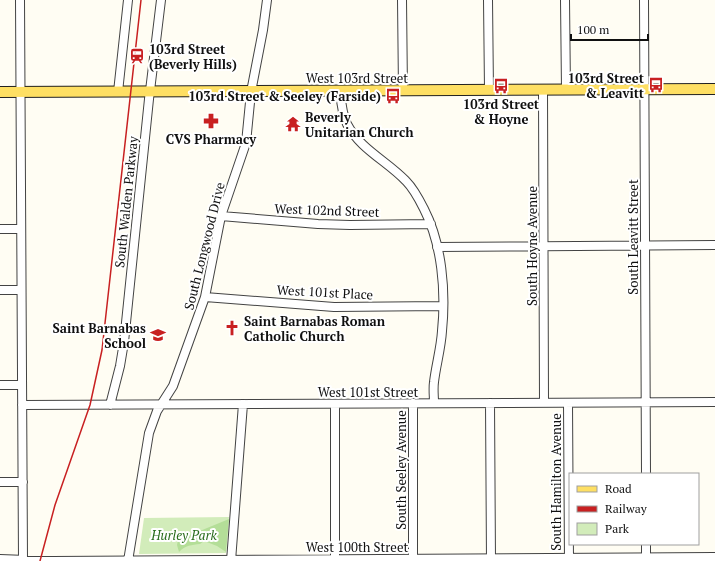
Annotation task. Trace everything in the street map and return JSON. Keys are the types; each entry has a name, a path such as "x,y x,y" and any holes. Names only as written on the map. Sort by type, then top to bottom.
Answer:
{"main road":[{"name":"West 103rd Street","path":"0,92 715,89"}],"street":[{"path":"20,0 23,560"},
{"path":"118,92 128,0"},
{"name":"South Walden Parkway","path":"110,405 120,366 124,342 161,0"},
{"name":"South Longwood Drive","path":"128,560 149,433 157,411 173,386 205,297 221,216 246,143 251,92 267,0"},
{"path":"402,0 403,91"},
{"path":"488,0 489,90"},
{"path":"565,0 566,90"},
{"name":"South Leavitt Street","path":"644,0 646,473"},
{"name":"South Hoyne Avenue","path":"544,90 544,403"},
{"path":"340,91 342,108 347,123 355,136 366,148 406,181 417,196 431,224 437,247 443,306 442,330 434,384 434,403"},
{"name":"West 102nd Street","path":"221,216 350,225 431,224"},
{"path":"0,229 21,229"},
{"path":"437,247 715,245"},
{"path":"0,290 21,290"},
{"name":"West 101st Place","path":"205,297 334,307 443,306"},
{"path":"0,385 22,385"},
{"name":"South Hamilton Avenue","path":"568,402 568,559"},
{"name":"West 101st Street","path":"22,405 715,402"},
{"name":"South Seeley Avenue","path":"413,403 413,560"},
{"path":"490,403 491,560"},
{"path":"231,560 242,404"},
{"path":"335,404 335,560"},
{"path":"0,482 23,482"},
{"path":"646,545 646,559"},
{"name":"West 100th Street","path":"0,559 52,561 491,560 715,557"}],"green space":[{"name":"Hurley Park","path":"229,517 226,553 139,554 144,518"},
{"path":"229,519 226,552 217,546 204,541 200,544 186,547 179,552 177,545 178,540"}],"railway":[{"path":"40,561 55,505 90,405 102,350 141,0"}],"place":[{"name":"103rd Street (Beverly Hills)","path":"137,56"},
{"name":"103rd Street & Leavitt","path":"656,85"},
{"name":"103rd Street & Hoyne","path":"501,86"},
{"name":"103rd Street & Seeley (Farside)","path":"393,96"},
{"name":"CVS Pharmacy","path":"211,121"},
{"name":"Beverly Unitarian Church","path":"293,124"},
{"name":"Saint Barnabas Roman Catholic Church","path":"232,328"},
{"name":"Saint Barnabas School","path":"158,335"}]}
